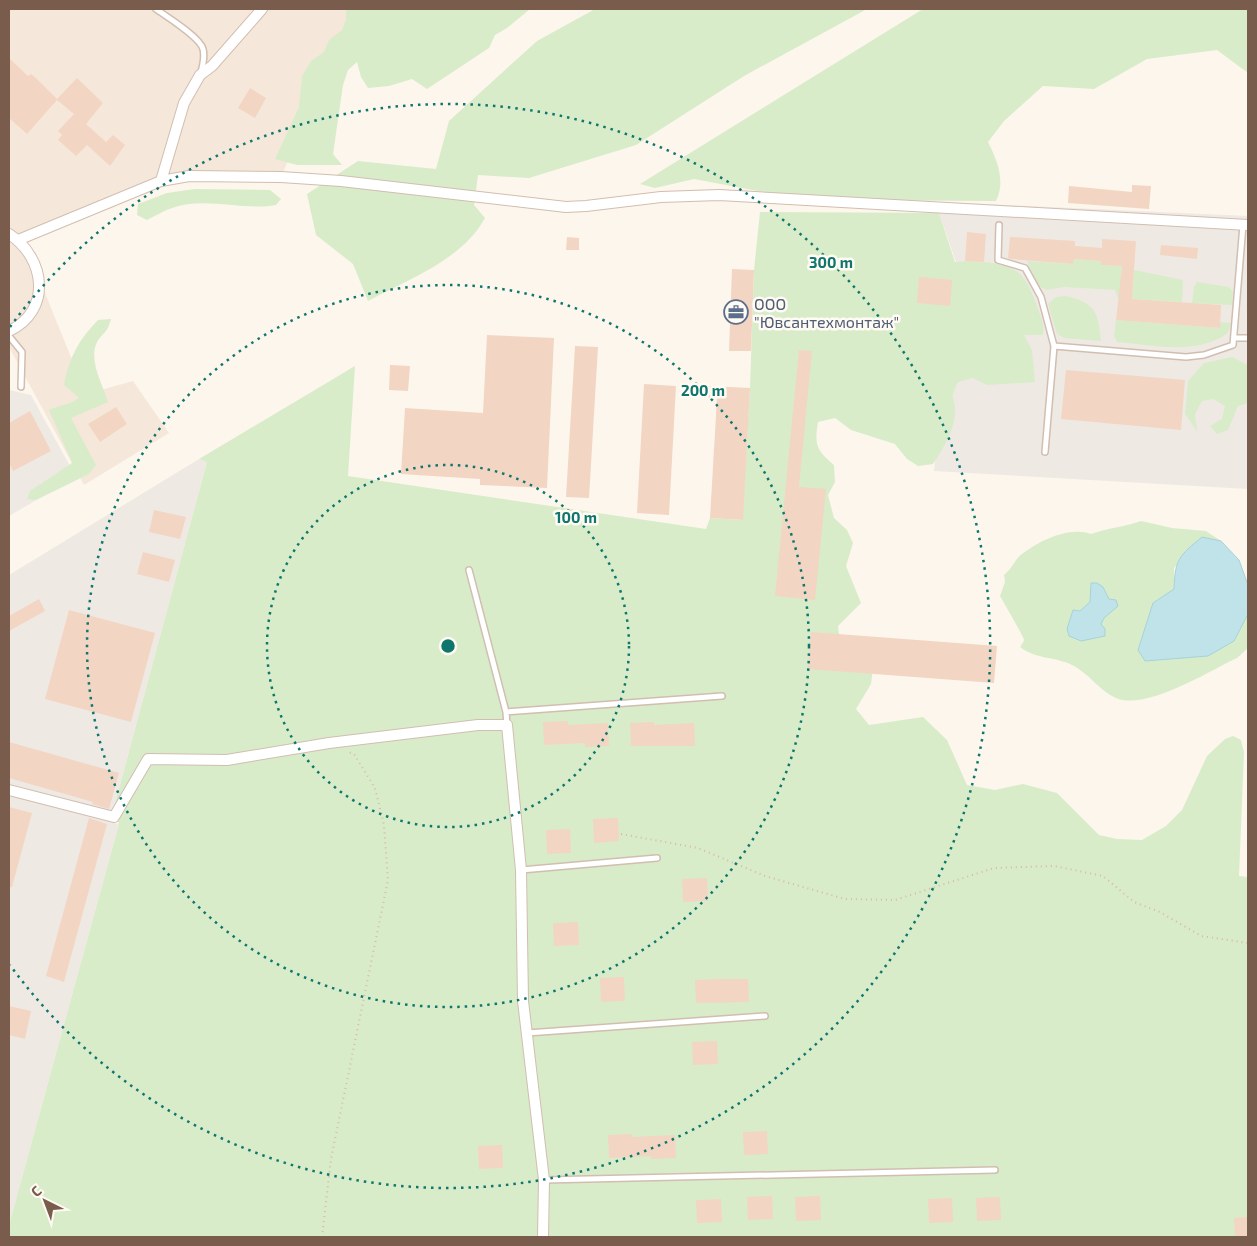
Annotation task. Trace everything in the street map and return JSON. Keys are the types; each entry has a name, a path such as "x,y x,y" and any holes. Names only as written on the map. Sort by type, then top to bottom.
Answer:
{"street":[{"path":"161,181 184,103 200,75 212,66 262,9"},
{"path":"18,240 161,181 189,176 298,178 439,190 566,207 661,197 719,195 1246,225"},
{"path":"9,234 18,240 34,260 39,300 32,314 21,326 9,331"},
{"path":"9,790 114,817 148,759 227,760 329,743 478,725 507,725 521,870 523,1001 544,1180 543,1237"}],"lane":[{"path":"156,9 195,38 203,48 204,63 200,75"},
{"path":"999,225 998,260 1025,268 1041,297 1054,346 1045,452"},
{"path":"1054,346 1186,357 1204,355 1233,345 1246,225"},
{"path":"9,336 22,352 21,387"},
{"path":"1234,338 1248,338"},
{"path":"469,570 506,712 507,725"},
{"path":"506,712 722,696"},
{"path":"521,870 657,858"},
{"path":"527,1033 765,1016"},
{"path":"544,1180 995,1170"}],"path":[{"path":"322,1237 331,1159 388,880 384,825 375,788 354,754 329,743"},
{"path":"621,834 698,848 765,876 845,900 895,900 994,868 1054,866 1103,876 1134,902 1160,912 1201,936 1248,943"}],"shaded area":[{"path":"9,9 354,9 281,177 189,176 18,240 32,261 86,394 133,381 169,433 84,485 9,347"},
{"path":"941,202 1248,216 1248,489 934,471 956,262 939,213"},
{"path":"9,390 31,395 76,477 9,516"},
{"path":"199,459 207,462 113,811 9,784 9,575"},
{"path":"9,795 119,824 9,1225"}],"green space":[{"path":"346,9 530,9 507,28 495,35 489,48 427,89 412,79 389,86 368,88 361,77 357,62 348,70 343,85 333,154 342,165 297,165 275,159 299,107 302,76 311,61 324,52 329,40 342,30 346,20"},
{"path":"595,9 867,9 744,76 636,145 529,178 478,175 474,205 485,218 475,233 449,257 368,301 353,264 316,235 307,194 358,161 436,169 449,121 537,41"},
{"path":"923,9 1248,9 1248,73 1217,50 1147,59 1094,89 1043,86 1004,121 988,142 997,163 1000,178 999,193 996,201 837,200 758,191 694,179 655,188 640,184"},
{"path":"195,189 270,190 281,199 276,205 263,206 197,203 169,209 147,220 137,215 138,204 167,193"},
{"path":"760,212 939,213 955,262 971,261 999,264 1020,274 1031,290 1043,328 1043,335 1024,335 1032,350 1035,382 987,385 973,378 958,382 953,396 955,413 953,426 933,464 918,466 907,459 895,444 851,430 835,418 818,422 816,437 818,447 834,465 835,482 828,495 834,518 847,530 853,543 846,566 861,603 838,626 839,634 873,668 871,684 856,709 869,725 923,717 947,740 967,785 995,790 1023,784 1057,793 1099,835 1117,839 1142,840 1166,826 1182,810 1207,756 1225,739 1233,736 1241,740 1244,752 1239,876 1248,877 1248,1237 9,1237 9,1225 119,824 113,811 207,462 199,459 355,366 348,476 706,529 710,518 742,520 750,388 754,270"},
{"path":"1074,259 1101,261 1101,265 1122,266 1120,298 1118,298 1115,290 1064,287 1047,290 1039,286 1027,261 1073,264"},
{"path":"1134,270 1183,280 1182,302 1132,299"},
{"path":"1197,282 1229,287 1233,292 1232,305 1192,303 1194,287"},
{"path":"1066,296 1084,302 1094,310 1097,316 1101,341 1064,338 1057,334 1048,304 1056,297"},
{"path":"111,319 107,330 97,342 94,357 97,372 108,402 71,418 96,465 89,474 36,500 27,499 30,491 72,463 49,410 79,398 64,385 68,366 80,342 98,320"},
{"path":"1116,320 1219,328 1220,322 1231,323 1228,333 1202,345 1160,347 1117,342 1114,336"},
{"path":"1232,357 1248,365 1248,403 1238,406 1228,430 1217,434 1210,426 1222,419 1225,406 1213,399 1202,401 1195,414 1197,431 1185,414 1188,381 1204,363"},
{"path":"1141,521 1172,528 1206,531 1221,541 1202,538 1174,568 1174,589 1153,603 1234,641 1248,614 1248,648 1237,658 1177,688 1144,699 1129,701 1110,695 1074,666 1033,654 1020,647 1024,641 1023,638 1000,596 1005,582 1004,575 1020,556 1046,539 1074,532 1091,534","holes":["1091,583 1103,587 1109,599 1101,624 1105,629 1073,610 1080,611 1090,602"]}],"water":[{"path":"1202,537 1221,541 1239,560 1248,585 1248,614 1234,641 1208,656 1145,661 1138,650 1153,603 1174,589 1177,564 1183,554"},
{"path":"1091,583 1097,583 1103,587 1109,599 1116,600 1118,606 1104,618 1101,624 1105,629 1105,636 1081,641 1069,636 1067,629 1073,610 1080,611 1090,602"}],"building":[{"path":"9,58 28,76 31,74 36,78 57,99 77,78 103,103 86,124 106,142 113,135 125,145 110,166 87,145 76,156 58,140 62,135 58,131 74,114 57,100 27,134 9,118"},
{"path":"250,88 266,98 255,118 238,108"},
{"path":"1132,185 1151,186 1149,209 1068,203 1069,186 1132,192"},
{"path":"967,232 986,234 984,262 965,261"},
{"path":"567,237 579,238 579,250 566,250"},
{"path":"1010,237 1075,241 1075,246 1102,248 1102,239 1136,241 1132,299 1221,305 1220,328 1116,320 1122,266 1101,265 1101,261 1074,259 1073,264 1011,259 1008,258"},
{"path":"1161,245 1198,248 1197,259 1160,255"},
{"path":"732,269 754,270 751,351 729,351"},
{"path":"919,277 952,280 950,306 917,303"},
{"path":"487,335 554,338 547,488 480,485 480,479 401,474 405,408 483,413"},
{"path":"575,346 598,347 589,498 566,497"},
{"path":"799,350 812,351 799,487 826,489 815,600 775,596"},
{"path":"390,365 410,366 408,391 389,390"},
{"path":"1066,370 1185,380 1181,430 1061,419"},
{"path":"644,384 676,386 669,515 637,513"},
{"path":"707,386 750,388 743,520 710,518 717,398 706,397"},
{"path":"116,407 127,424 100,442 88,424"},
{"path":"30,411 51,451 13,471 9,463 9,423"},
{"path":"154,510 186,517 180,539 149,532"},
{"path":"143,552 175,560 169,582 137,574"},
{"path":"39,599 45,611 9,631 9,616"},
{"path":"69,610 155,633 131,722 45,699"},
{"path":"811,632 997,646 994,683 808,669"},
{"path":"568,721 568,725 608,723 609,746 585,747 585,743 544,745 543,722"},
{"path":"654,722 654,725 694,723 695,746 631,746 630,723"},
{"path":"9,742 119,773 109,809 92,804 93,802 9,778"},
{"path":"9,807 32,813 12,887 9,887"},
{"path":"89,818 107,824 64,982 46,976"},
{"path":"618,818 619,841 594,843 593,819"},
{"path":"570,829 571,853 547,854 546,830"},
{"path":"707,878 708,901 683,902 682,879"},
{"path":"578,922 579,945 554,946 553,923"},
{"path":"624,977 625,1001 601,1002 600,978"},
{"path":"748,979 749,1002 696,1003 695,980"},
{"path":"9,1006 31,1011 25,1039 9,1035"},
{"path":"717,1041 718,1064 693,1065 692,1042"},
{"path":"767,1131 768,1154 744,1155 743,1132"},
{"path":"632,1134 632,1137 675,1135 676,1158 651,1159 651,1156 609,1158 608,1135"},
{"path":"502,1145 503,1168 479,1169 478,1146"},
{"path":"772,1196 773,1219 748,1220 747,1197"},
{"path":"820,1196 821,1220 796,1221 795,1197"},
{"path":"1000,1197 1001,1220 977,1221 976,1198"},
{"path":"952,1198 953,1222 929,1223 928,1199"},
{"path":"721,1199 722,1222 697,1223 696,1200"},
{"path":"1248,1217 1248,1237 1235,1237 1234,1218"}],"place":[{"name":"ООО \"Ювсантехмонтаж\"","path":"736,312"}]}
